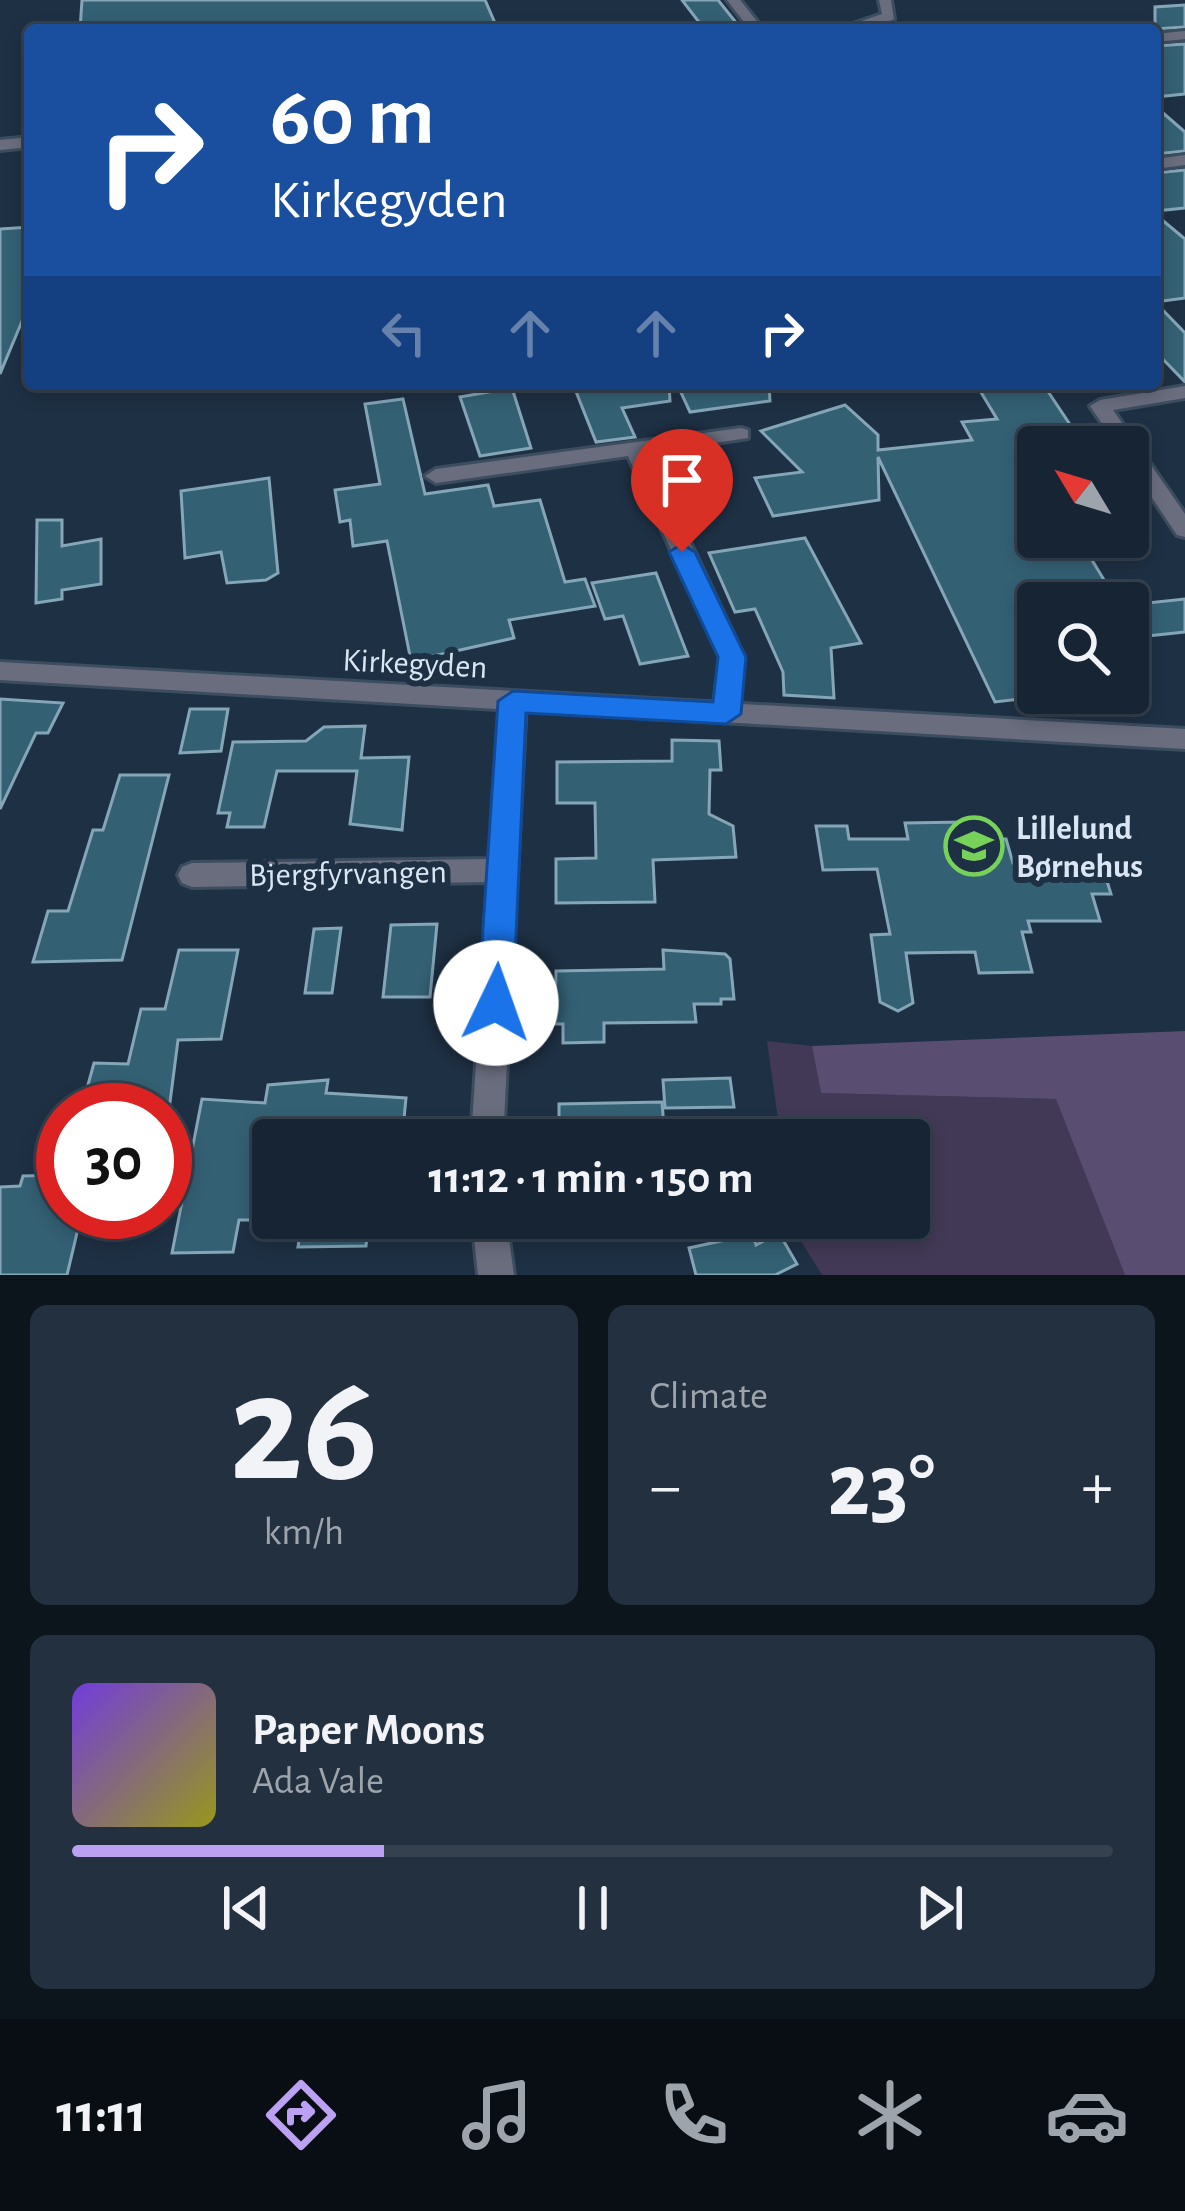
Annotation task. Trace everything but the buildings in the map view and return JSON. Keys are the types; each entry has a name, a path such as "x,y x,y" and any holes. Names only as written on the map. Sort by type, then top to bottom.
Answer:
{"street":[{"path":"733,0 752,24"},
{"path":"872,24 890,16 885,0"},
{"path":"1114,426 1100,406 1185,392"},
{"path":"436,476 741,434"},
{"path":"636,449 732,657 726,714"},
{"path":"1149,478 1185,530"},
{"name":"Kirkegyden","path":"0,671 1185,739"},
{"path":"489,1119 513,701"},
{"name":"Bjergfyrvangen","path":"193,875 503,870"},
{"path":"492,1239 496,1275"}],"shaded area":[{"path":"1185,1031 1185,1275 1125,1275 1056,1099 821,1093 812,1046"},
{"path":"767,1041 812,1046 821,1093 1057,1099 1125,1275 822,1275 800,1239 930,1239 930,1119 778,1119"}],"place":[{"name":"Lillelund Børnehus","path":"974,846"}],"route":[{"path":"496,1003 513,701 726,714 732,657 682,552"}]}
